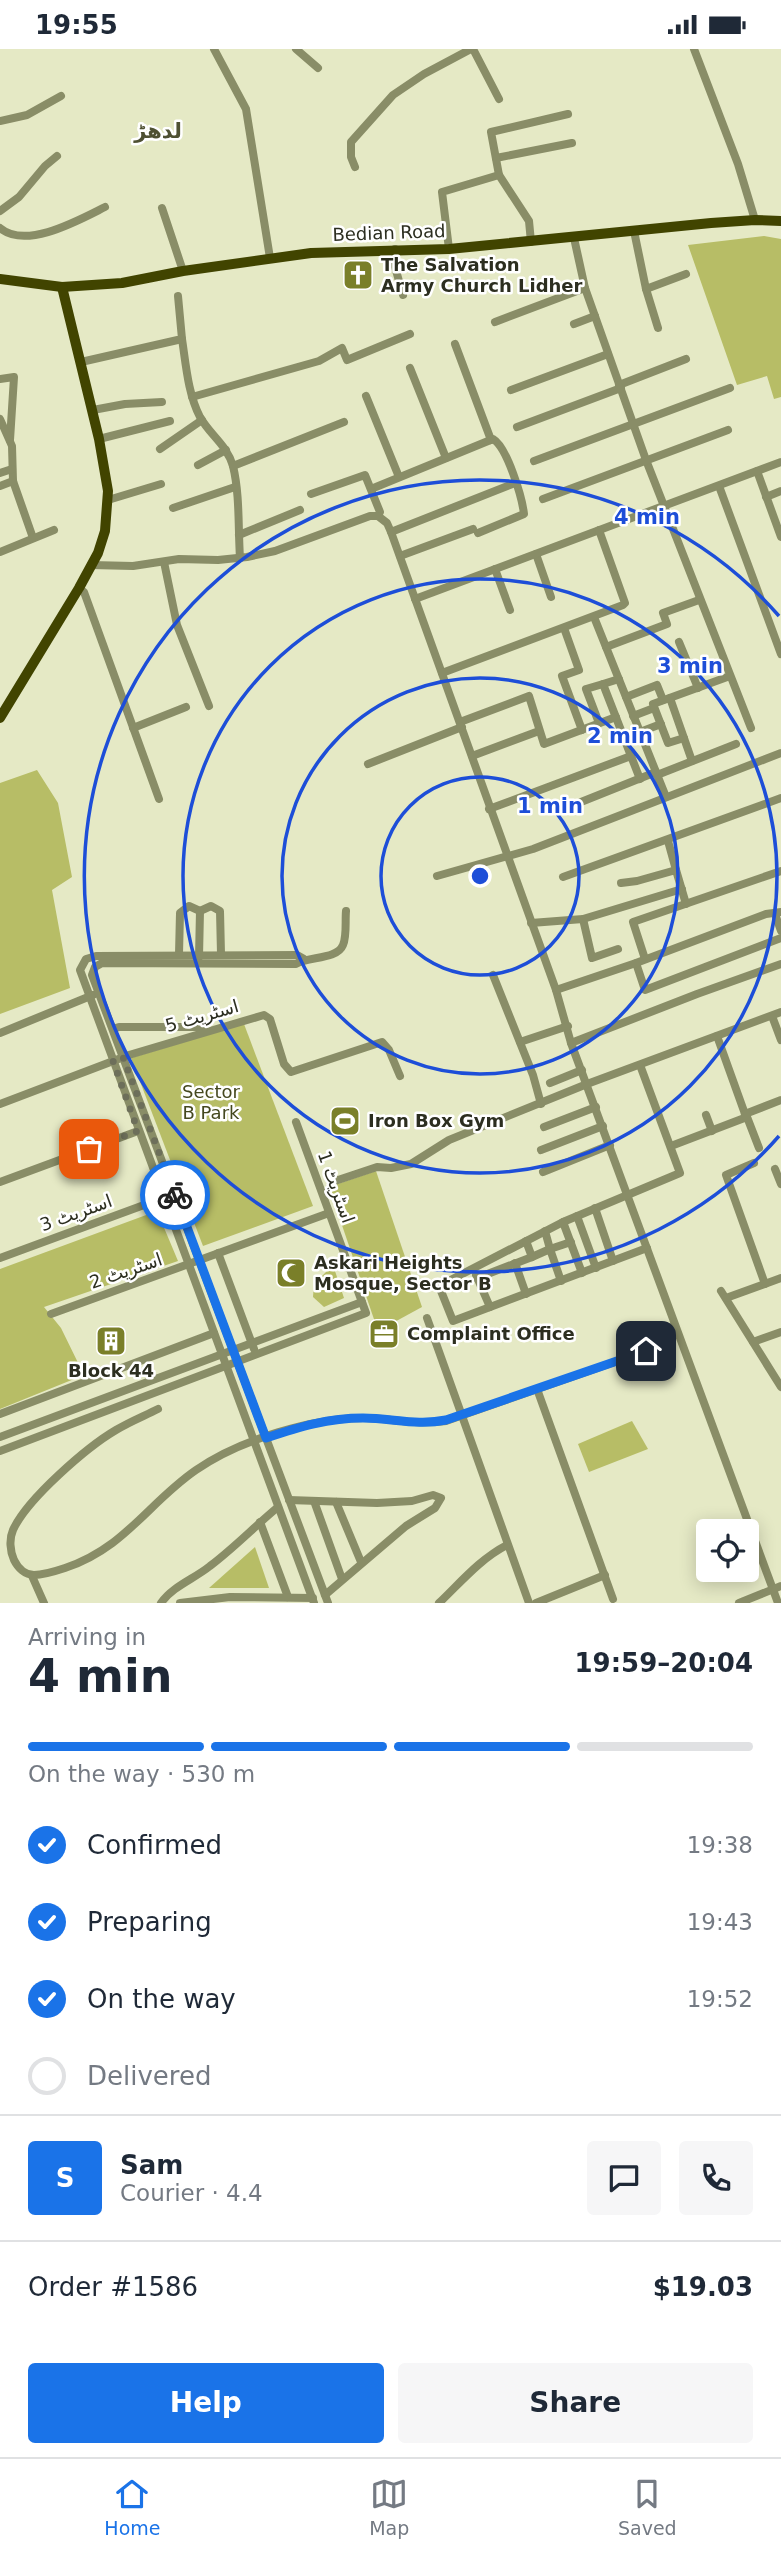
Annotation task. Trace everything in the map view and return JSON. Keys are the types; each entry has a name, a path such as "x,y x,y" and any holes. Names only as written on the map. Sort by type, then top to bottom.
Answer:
{"main road":[{"name":"Bedian Road","path":"0,279 62,287 122,283 183,271 311,253 449,249 755,220 781,221"},
{"path":"0,718 79,588 105,531 108,500 99,439 62,287"}],"street":[{"path":"214,49 246,109 270,258"},
{"path":"296,49 318,68"},
{"path":"355,167 351,157 351,142 393,95 424,74 472,49 499,99"},
{"path":"694,49 738,164 755,220"},
{"path":"0,121 27,115 61,96"},
{"path":"531,242 528,221 499,175 491,132 568,114"},
{"path":"496,158 572,143"},
{"path":"0,211 19,197 57,156"},
{"path":"449,249 442,192 499,175"},
{"path":"0,228 13,237 31,237 76,222 105,207"},
{"path":"162,208 183,271"},
{"path":"634,231 646,289 658,327"},
{"path":"574,238 585,288 646,460 751,728"},
{"path":"395,249 395,267 402,295"},
{"path":"646,289 686,274"},
{"path":"495,322 585,288"},
{"path":"178,296 192,397 202,420 226,450 233,467 240,558"},
{"path":"574,324 595,316"},
{"path":"192,397 319,361 342,348 347,360 410,334"},
{"path":"82,362 183,339"},
{"path":"400,556 524,514 500,444 491,440 455,344"},
{"path":"511,390 608,353"},
{"path":"517,427 687,359"},
{"path":"410,368 446,458"},
{"path":"0,379 14,377 10,440 13,481 33,538"},
{"path":"534,461 730,388"},
{"path":"366,395 399,477"},
{"path":"93,410 125,404 162,402"},
{"path":"0,419 10,440"},
{"path":"160,449 202,420"},
{"path":"99,439 170,421"},
{"path":"233,467 344,422"},
{"path":"543,499 728,430"},
{"path":"371,489 491,440"},
{"path":"198,465 226,450"},
{"path":"415,599 781,462"},
{"path":"0,473 12,469"},
{"path":"757,471 781,537"},
{"path":"311,494 364,475 380,512 378,516"},
{"path":"0,486 13,481"},
{"path":"391,532 515,483"},
{"path":"108,500 161,484"},
{"path":"719,486 781,654"},
{"path":"173,508 235,487"},
{"path":"766,497 781,491"},
{"path":"239,535 300,510"},
{"path":"91,565 133,566 179,559 240,558 275,551 370,516 378,516 387,523 556,990 571,1043 741,1500 777,1588 778,1603"},
{"path":"0,552 54,530"},
{"path":"442,673 623,605 625,603 599,530"},
{"path":"536,554 551,597"},
{"path":"164,562 177,625 209,706"},
{"path":"495,569 510,610"},
{"path":"79,588 84,592 159,799"},
{"path":"606,647 667,624 663,613 699,600"},
{"path":"594,617 666,797"},
{"path":"564,628 579,670 562,676 582,730"},
{"path":"679,642 698,688"},
{"path":"684,738 668,743 653,704 730,676"},
{"path":"599,723 586,689 619,679"},
{"path":"603,684 640,779"},
{"path":"626,697 657,685 684,738 692,761"},
{"path":"368,764 529,697 544,744 616,717"},
{"path":"133,728 186,707"},
{"path":"633,716 654,708"},
{"path":"640,732 661,724"},
{"path":"472,757 539,731"},
{"path":"581,802 736,744"},
{"path":"437,876 533,849 781,753"},
{"path":"489,809 631,757"},
{"path":"563,877 781,798"},
{"path":"667,841 686,904"},
{"path":"621,883 676,870"},
{"path":"645,959 633,922 781,871"},
{"path":"531,923 583,919 682,889"},
{"path":"179,954 180,913 189,906 200,911 211,906 220,911 221,954"},
{"path":"199,959 200,911"},
{"path":"93,969 102,963 199,959 296,964 304,959 333,954 340,950 344,944 346,911"},
{"path":"556,990 766,914 778,913 781,931"},
{"path":"583,919 592,958 618,949"},
{"path":"636,963 645,990 781,938"},
{"path":"180,1603 230,1597 288,1597 314,1601 80,970 84,962 96,955 179,954 199,959 221,954 297,955 304,959"},
{"path":"84,962 93,969"},
{"path":"571,1043 781,964"},
{"path":"93,969 93,980 326,1599"},
{"path":"493,975 533,1075 541,1104"},
{"path":"0,1033 99,993"},
{"path":"332,1182 377,1167 391,1168 411,1164 449,1140 587,1084 781,1012"},
{"name":"اسٹریٹ 5","path":"0,1104 123,1057 203,1031 267,1016 284,1064 291,1072 382,1042 389,1050 400,1076"},
{"path":"772,1016 781,1040"},
{"path":"520,1042 568,1026"},
{"path":"113,1029 199,1027 203,1031"},
{"path":"717,1037 759,1148"},
{"path":"640,1065 680,1173 564,1222 439,1286 453,1321 647,1248"},
{"path":"550,1083 582,1070"},
{"path":"671,1146 781,1100"},
{"path":"544,1128 596,1107"},
{"path":"706,1115 712,1131"},
{"name":"اسٹریٹ 1","path":"0,1451 366,1313 296,1122"},
{"path":"541,1150 603,1126"},
{"path":"0,1182 138,1131"},
{"path":"543,1172 610,1145"},
{"path":"754,1163 726,1175 765,1284"},
{"path":"775,1169 781,1184"},
{"name":"اسٹریٹ 3","path":"0,1258 163,1198"},
{"path":"595,1208 613,1261"},
{"name":"اسٹریٹ 2","path":"51,1314 329,1213"},
{"path":"577,1216 596,1268"},
{"path":"564,1222 582,1273"},
{"path":"545,1231 561,1281"},
{"path":"526,1241 532,1257"},
{"path":"477,1278 571,1242"},
{"path":"218,1253 256,1355"},
{"path":"515,1263 526,1294"},
{"path":"473,1268 490,1307"},
{"path":"781,1278 724,1295 781,1385"},
{"path":"0,1437 253,1345 362,1302"},
{"path":"427,1318 529,1603"},
{"path":"753,1342 781,1332"},
{"path":"0,1414 214,1333"},
{"path":"158,1409 114,1431 85,1452 35,1500 20,1519 10,1542 12,1555 23,1572 32,1576 79,1563 105,1549 194,1471 255,1441 298,1426 330,1420 379,1419 416,1424 434,1423 462,1416 646,1351"},
{"path":"537,1389 613,1599"},
{"path":"289,1500 412,1501 433,1495 441,1498 436,1508 406,1526 360,1562 326,1599"},
{"path":"314,1501 342,1579"},
{"path":"336,1502 360,1562"},
{"path":"161,1603 168,1594 207,1569 278,1507"},
{"path":"260,1522 288,1597"},
{"path":"439,1603 470,1571 507,1545"},
{"path":"536,1603 605,1575"},
{"path":"32,1576 44,1603"},
{"path":"740,1603 777,1588"}],"green space":[{"path":"764,236 781,239 781,397 774,399 767,376 737,385 688,245"},
{"path":"37,770 58,803 72,877 52,890 70,988 0,1014 0,783"},
{"name":"Sector B Park","path":"244,1024 313,1206 203,1246 131,1058"},
{"path":"376,1171 422,1307 378,1331 329,1187"},
{"path":"157,1211 178,1261 44,1307 61,1328 84,1375 0,1409 0,1269"},
{"path":"333,1265 344,1298 324,1307 313,1297 314,1284"},
{"path":"632,1421 648,1449 589,1472 578,1444"},
{"path":"255,1547 269,1588 209,1588"}],"way so far":[{"path":"89,1149 138,1131 113,1061 123,1057 175,1195"}],"place":[{"name":"The Salvation Army Church Lidher","path":"358,275"},
{"name":"Iron Box Gym","path":"345,1121"},
{"name":"Askari Heights Mosque, Sector B","path":"291,1273"},
{"name":"Complaint Office","path":"384,1334"},
{"name":"Block 44","path":"111,1341"}],"district":[{"name":"لدھڑ","path":"158,131"}],"route":[{"path":"175,1195 266,1438 298,1426 330,1420 364,1418 416,1424 434,1423 462,1416 646,1351"}]}
